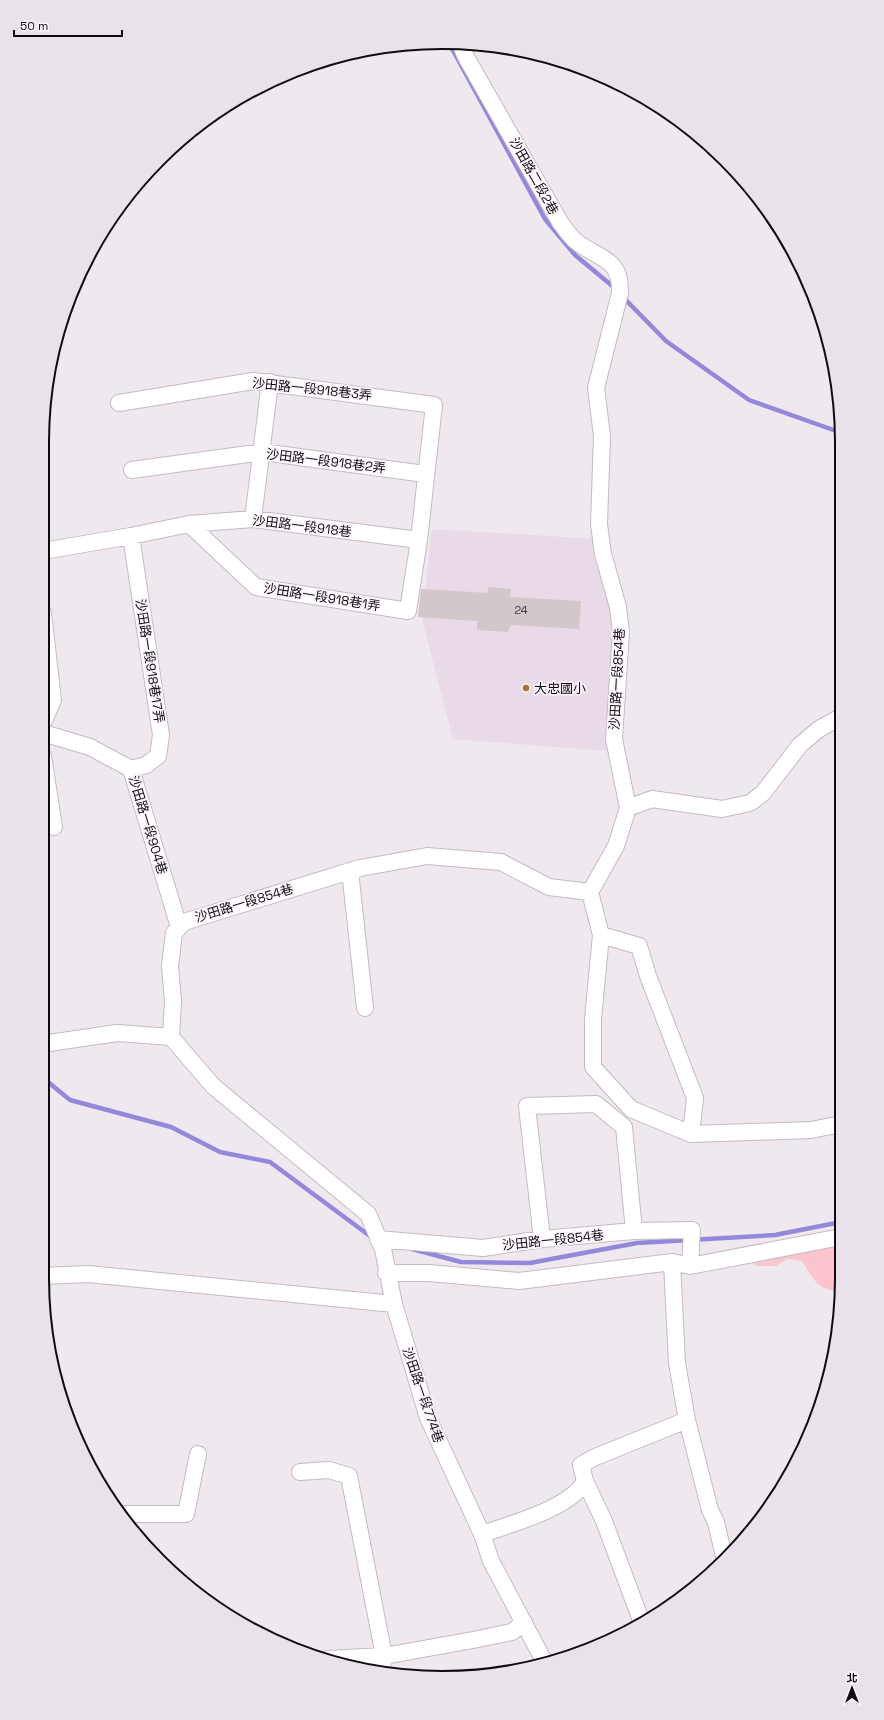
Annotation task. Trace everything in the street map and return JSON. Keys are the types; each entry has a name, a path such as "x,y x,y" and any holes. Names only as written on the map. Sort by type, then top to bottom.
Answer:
{"street":[{"name":"沙田路二段2巷","path":"463,50 560,222 577,242 609,262 618,272 620,279 620,293"},
{"name":"沙田路一段854巷","path":"170,1038 173,1001 170,966 174,933 184,922 350,871 427,856 501,862 549,887 590,892 616,846 628,808 614,739 621,632 618,607 603,554 599,524 602,436 596,388 620,293"},
{"name":"沙田路一段918巷3弄","path":"119,403 253,381 270,382 434,405 425,474"},
{"path":"253,519 270,382"},
{"name":"沙田路一段918巷2弄","path":"132,470 262,452 425,474"},
{"path":"419,540 425,474"},
{"name":"沙田路一段918巷","path":"49,550 131,536 189,524 253,519 419,540"},
{"name":"沙田路一段918巷1弄","path":"189,524 256,586 408,611 419,540"},
{"name":"沙田路一段918巷17弄","path":"131,536 161,735 158,756 146,765 131,769"},
{"path":"49,665 53,700 49,708"},
{"path":"628,808 652,799 722,809 750,803 763,793 800,744 819,729 835,721"},
{"name":"沙田路一段904巷","path":"49,735 90,747 131,769 179,927"},
{"path":"49,798 54,828"},
{"path":"350,871 365,1008"},
{"path":"590,892 601,935 593,1019 593,1067 631,1109 691,1134 811,1130 835,1125"},
{"path":"601,935 639,946 648,976 695,1098 691,1134"},
{"path":"49,1043 117,1033 170,1038 213,1086 368,1214 383,1249 386,1273 429,1273 519,1281 672,1262 690,1266 835,1238"},
{"path":"542,1239 527,1106 596,1104 624,1127 634,1231"},
{"name":"沙田路一段854巷","path":"378,1239 483,1248 542,1239 634,1231 692,1230 690,1266"},
{"path":"672,1262 678,1363 687,1420 710,1510 716,1522 723,1553"},
{"name":"沙田路一段774巷","path":"386,1273 428,1418 482,1534 491,1561 543,1658"},
{"path":"49,1276 88,1274 394,1304"},
{"path":"640,1617 604,1521 586,1481 581,1465 593,1458 687,1420"},
{"path":"128,1514 186,1514 198,1454"},
{"path":"300,1472 329,1470 349,1476 384,1656 382,1666"},
{"path":"482,1534 546,1511 581,1490 586,1481"},
{"path":"341,1658 384,1656 512,1632 524,1622"}],"shaded area":[{"name":"大忠國小","path":"432,529 598,539 617,638 609,751 453,739 422,619"},
{"path":"835,1235 834,1291 827,1289 817,1283 802,1261 787,1259 776,1266 757,1266 746,1259"}],"building":[{"path":"488,587 511,589 510,597 581,601 579,629 511,625 508,632 477,630 477,621 418,617 421,589 488,593"}],"waterway":[{"path":"452,49 545,219 575,255 616,289"},
{"path":"622,296 666,341 749,400 835,430"},
{"path":"49,1083 70,1100 171,1127 220,1152 270,1162 374,1239"},
{"path":"412,1249 461,1262 530,1263 637,1243 775,1235 835,1223"}],"place":[{"name":"大忠國小","path":"526,688"}]}
